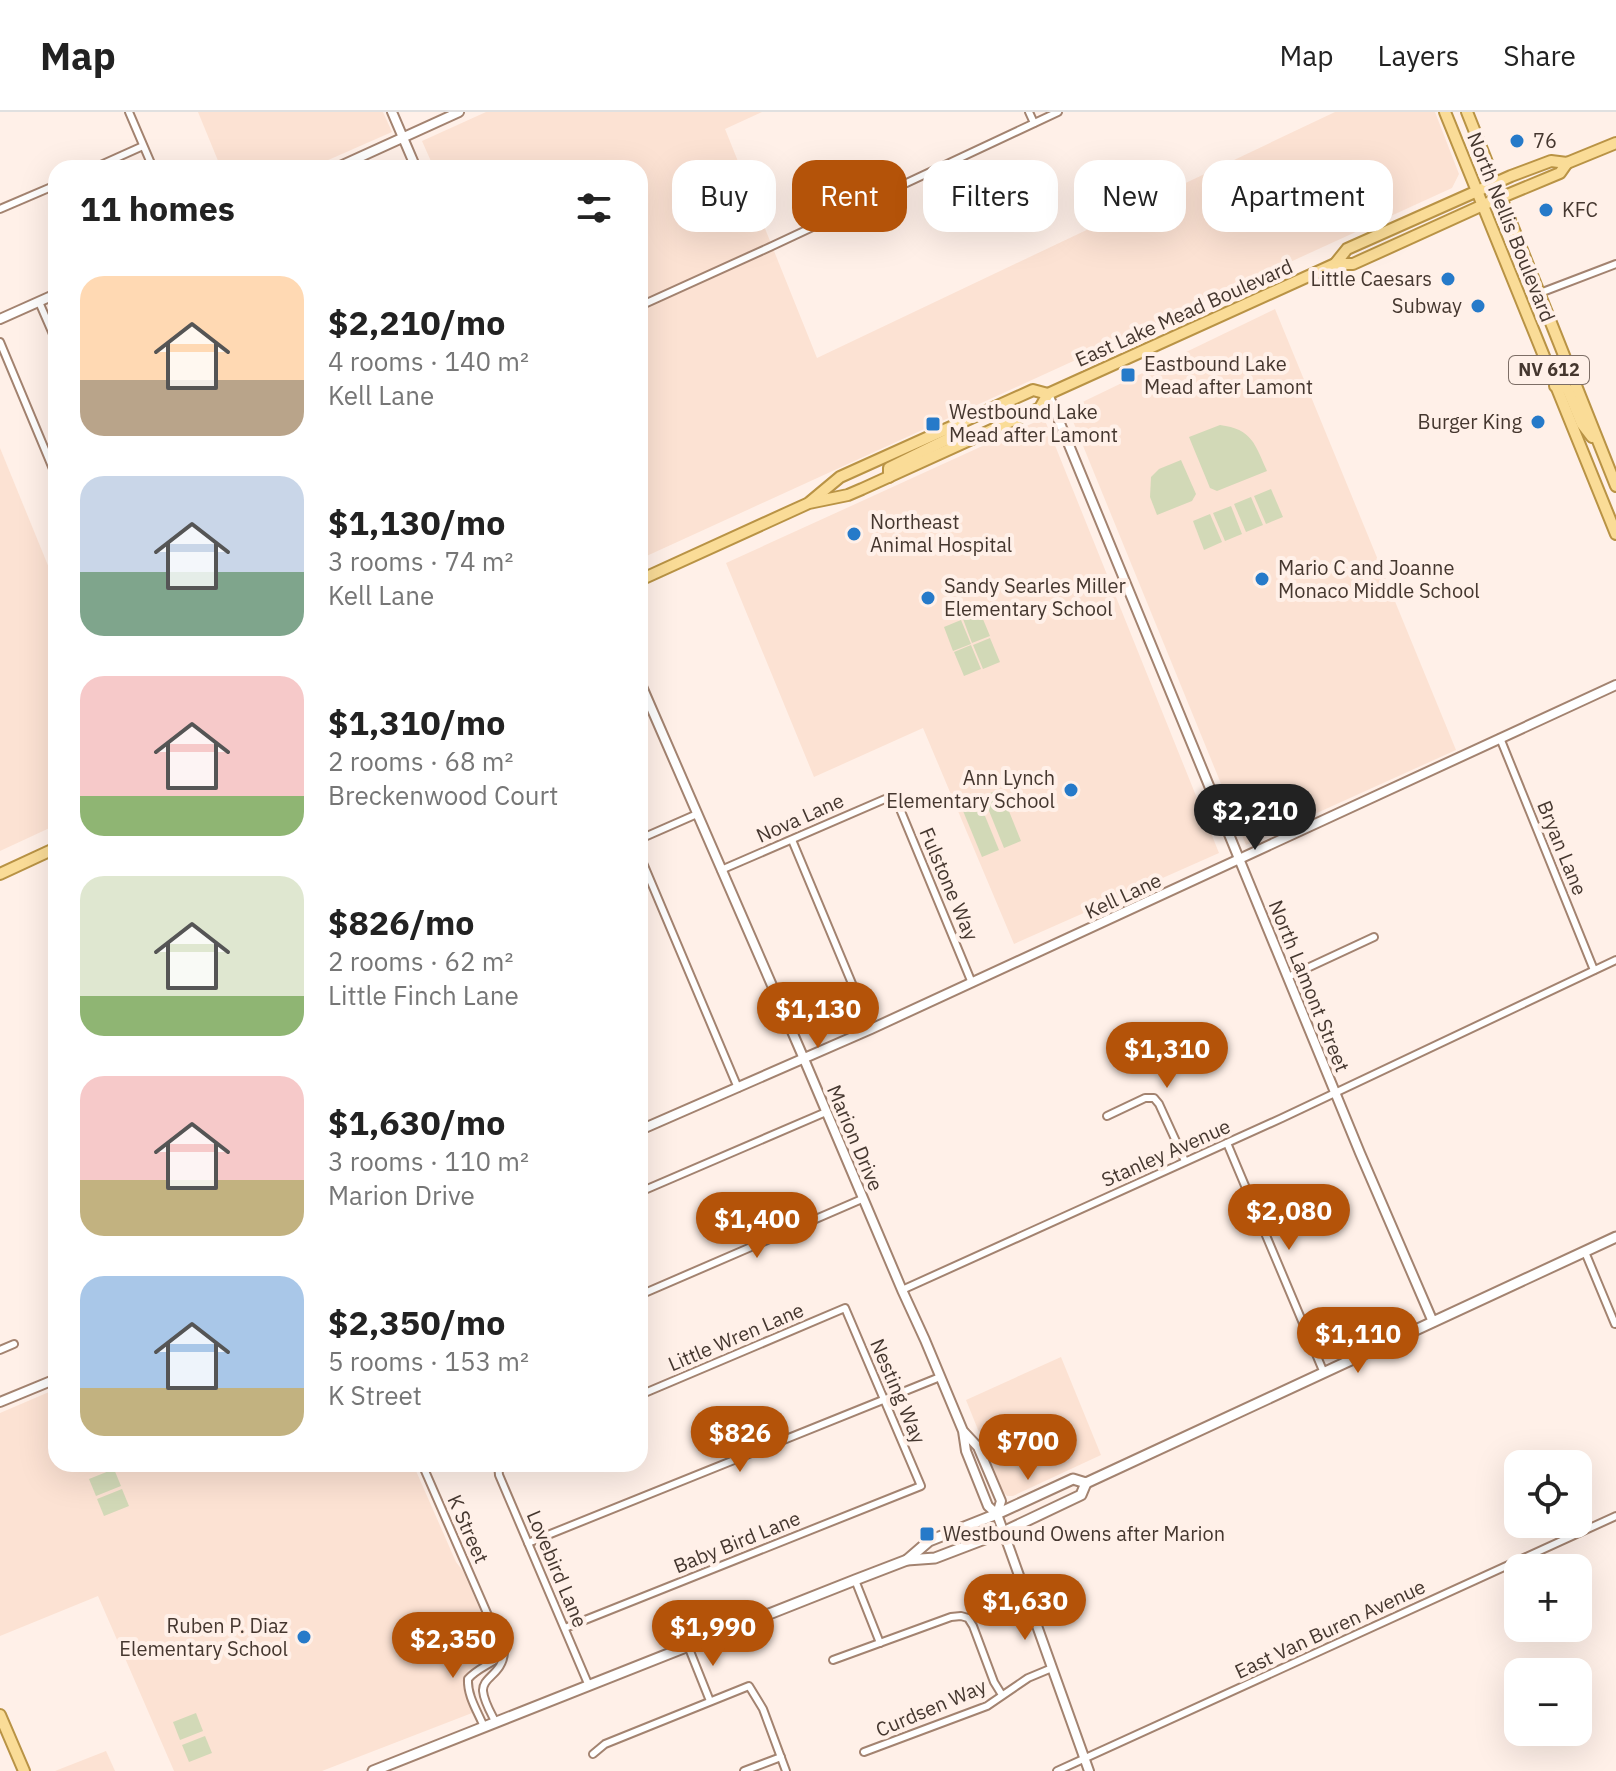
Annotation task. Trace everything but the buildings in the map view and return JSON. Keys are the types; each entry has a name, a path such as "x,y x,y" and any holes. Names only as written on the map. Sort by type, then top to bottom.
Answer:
{"main road":[{"name":"North Nellis Boulevard","path":"1445,112 1616,534"},
{"name":"North Nellis Boulevard","path":"1467,112 1616,486"},
{"name":"East Lake Mead Boulevard","path":"1335,264 1347,249 1477,190 1551,161 1567,163 1616,143"},
{"name":"East Lake Mead Boulevard","path":"648,576 809,503 848,495 889,477 1040,408 1048,394 1335,264 1353,264 1560,173 1567,163"},
{"path":"1555,386 1564,386 1568,390 1582,424 1601,448"},
{"name":"East Lake Mead Boulevard","path":"809,503 840,477 1033,390 1048,394"},
{"path":"889,477 889,468 948,439 964,421"},
{"path":"0,874 48,852"},
{"path":"907,1560 929,1541 1073,1479 1086,1483 1616,1237"},
{"path":"373,1771 907,1560 935,1558 1003,1532 1081,1495 1086,1483"},
{"path":"0,1715 24,1771"}],"street":[{"path":"129,112 149,160"},
{"path":"392,112 413,160"},
{"path":"353,160 459,112"},
{"path":"1029,112 1034,123"},
{"path":"648,302 1058,112"},
{"path":"112,160 143,146"},
{"path":"0,209 48,188"},
{"path":"1540,293 1616,264"},
{"path":"0,319 48,298"},
{"path":"39,302 48,323"},
{"path":"0,342 48,457"},
{"name":"North Lamont Street","path":"1048,394 1433,1322"},
{"name":"Kell Lane","path":"648,1127 972,983 1616,685"},
{"name":"Marion Drive","path":"648,701 963,1431 966,1451 988,1506 997,1514 1089,1771"},
{"name":"Bryan Lane","path":"1500,738 1594,970"},
{"name":"Nova Lane","path":"721,870 885,799 893,800"},
{"name":"Fulstone Way","path":"893,800 900,809 972,983"},
{"path":"648,835 697,814"},
{"path":"792,840 871,1029"},
{"path":"648,875 738,1088"},
{"path":"1288,977 1374,937"},
{"name":"Stanley Avenue","path":"902,1290 1227,1143 1616,960"},
{"path":"1107,1116 1145,1098 1154,1098 1185,1161"},
{"path":"648,1189 826,1112"},
{"path":"1227,1143 1324,1373"},
{"path":"648,1292 862,1199"},
{"path":"1585,1252 1615,1324"},
{"name":"Little Wren Lane","path":"648,1392 845,1308"},
{"name":"Nesting Way","path":"845,1308 921,1486"},
{"path":"0,1350 14,1344"},
{"path":"528,1543 940,1377"},
{"path":"0,1402 48,1382"},
{"name":"Marion Drive","path":"963,1431 978,1447 1001,1501 997,1514"},
{"name":"K Street","path":"425,1472 504,1652"},
{"name":"Lovebird Lane","path":"499,1472 589,1686"},
{"name":"Baby Bird Lane","path":"565,1628 921,1486"},
{"name":"East Van Buren Avenue","path":"1057,1771 1616,1516"},
{"path":"855,1580 880,1643"},
{"path":"833,1660 961,1616 968,1618 1002,1695"},
{"path":"688,1646 710,1701"},
{"path":"496,1723 483,1690 484,1682 504,1662 504,1652"},
{"path":"484,1727 468,1693 468,1679 473,1672 497,1660 504,1652"},
{"name":"Curdsen Way","path":"864,1752 987,1706 1028,1678 1052,1668"},
{"path":"593,1754 605,1744 749,1686 763,1709 786,1771"},
{"path":"744,1771 781,1757"}],"shaded area":[{"path":"198,112 383,112 392,132 328,160 218,160"},
{"path":"486,112 762,112 725,129 737,160 672,160 672,232 766,232 817,358 1082,232 1186,232 1186,183 1202,175 1202,232 1356,232 648,555 648,160 430,160 422,141"},
{"path":"1335,112 1435,112 1459,174 1452,188 1393,215 1393,160 1234,160"},
{"name":"Mario C and Joanne Monaco Middle School","path":"1275,309 1456,750 1246,845 1068,409"},
{"name":"Sandy Searles Miller Elementary School","path":"1044,418 1219,853 1014,944 923,728 814,777 726,563"},
{"path":"0,448 48,565 48,829 0,851"},
{"path":"1061,1357 1101,1455 1007,1496 966,1400"},
{"path":"48,1392 48,1472 417,1472 498,1651 498,1658 468,1670 464,1683 472,1713 322,1771 174,1771 98,1596 0,1636 0,1413"},
{"path":"106,1751 115,1771 55,1771"}],"green space":[{"path":"1220,425 1246,434 1267,471 1217,491 1210,488 1189,437"},
{"path":"1181,460 1196,494 1192,501 1157,515 1150,497 1151,477 1159,469"},
{"path":"1271,489 1283,517 1266,524 1254,496"},
{"path":"1251,497 1263,525 1246,532 1234,504"},
{"path":"1231,506 1242,534 1225,541 1213,513"},
{"path":"1210,514 1222,542 1204,550 1193,521"},
{"path":"980,612 990,636 972,643 963,619"},
{"path":"961,620 971,644 953,651 944,627"},
{"path":"990,638 1000,662 983,669 973,645"},
{"path":"971,645 981,669 964,676 954,652"},
{"path":"1000,789 1021,841 1004,848 983,796"},
{"path":"978,799 999,850 982,857 961,806"},
{"path":"115,1472 121,1486 96,1496 89,1479"},
{"path":"122,1489 129,1506 104,1516 97,1499"},
{"path":"196,1713 203,1731 180,1740 173,1722"},
{"path":"205,1736 212,1753 189,1762 182,1745"}],"place":[{"name":"76","path":"1517,141"},
{"name":"KFC","path":"1546,210"},
{"name":"Little Caesars","path":"1448,279"},
{"name":"Subway","path":"1478,306"},
{"name":"Eastbound Lake Mead after Lamont","path":"1128,375"},
{"name":"Burger King","path":"1538,422"},
{"name":"Westbound Lake Mead after Lamont","path":"933,424"},
{"name":"Northeast Animal Hospital","path":"854,534"},
{"name":"Mario C and Joanne Monaco Middle School","path":"1262,579"},
{"name":"Sandy Searles Miller Elementary School","path":"928,598"},
{"name":"Ann Lynch Elementary School","path":"1071,790"},
{"name":"Westbound Owens after Marion","path":"927,1534"},
{"name":"Ruben P. Diaz Elementary School","path":"304,1637"}]}
